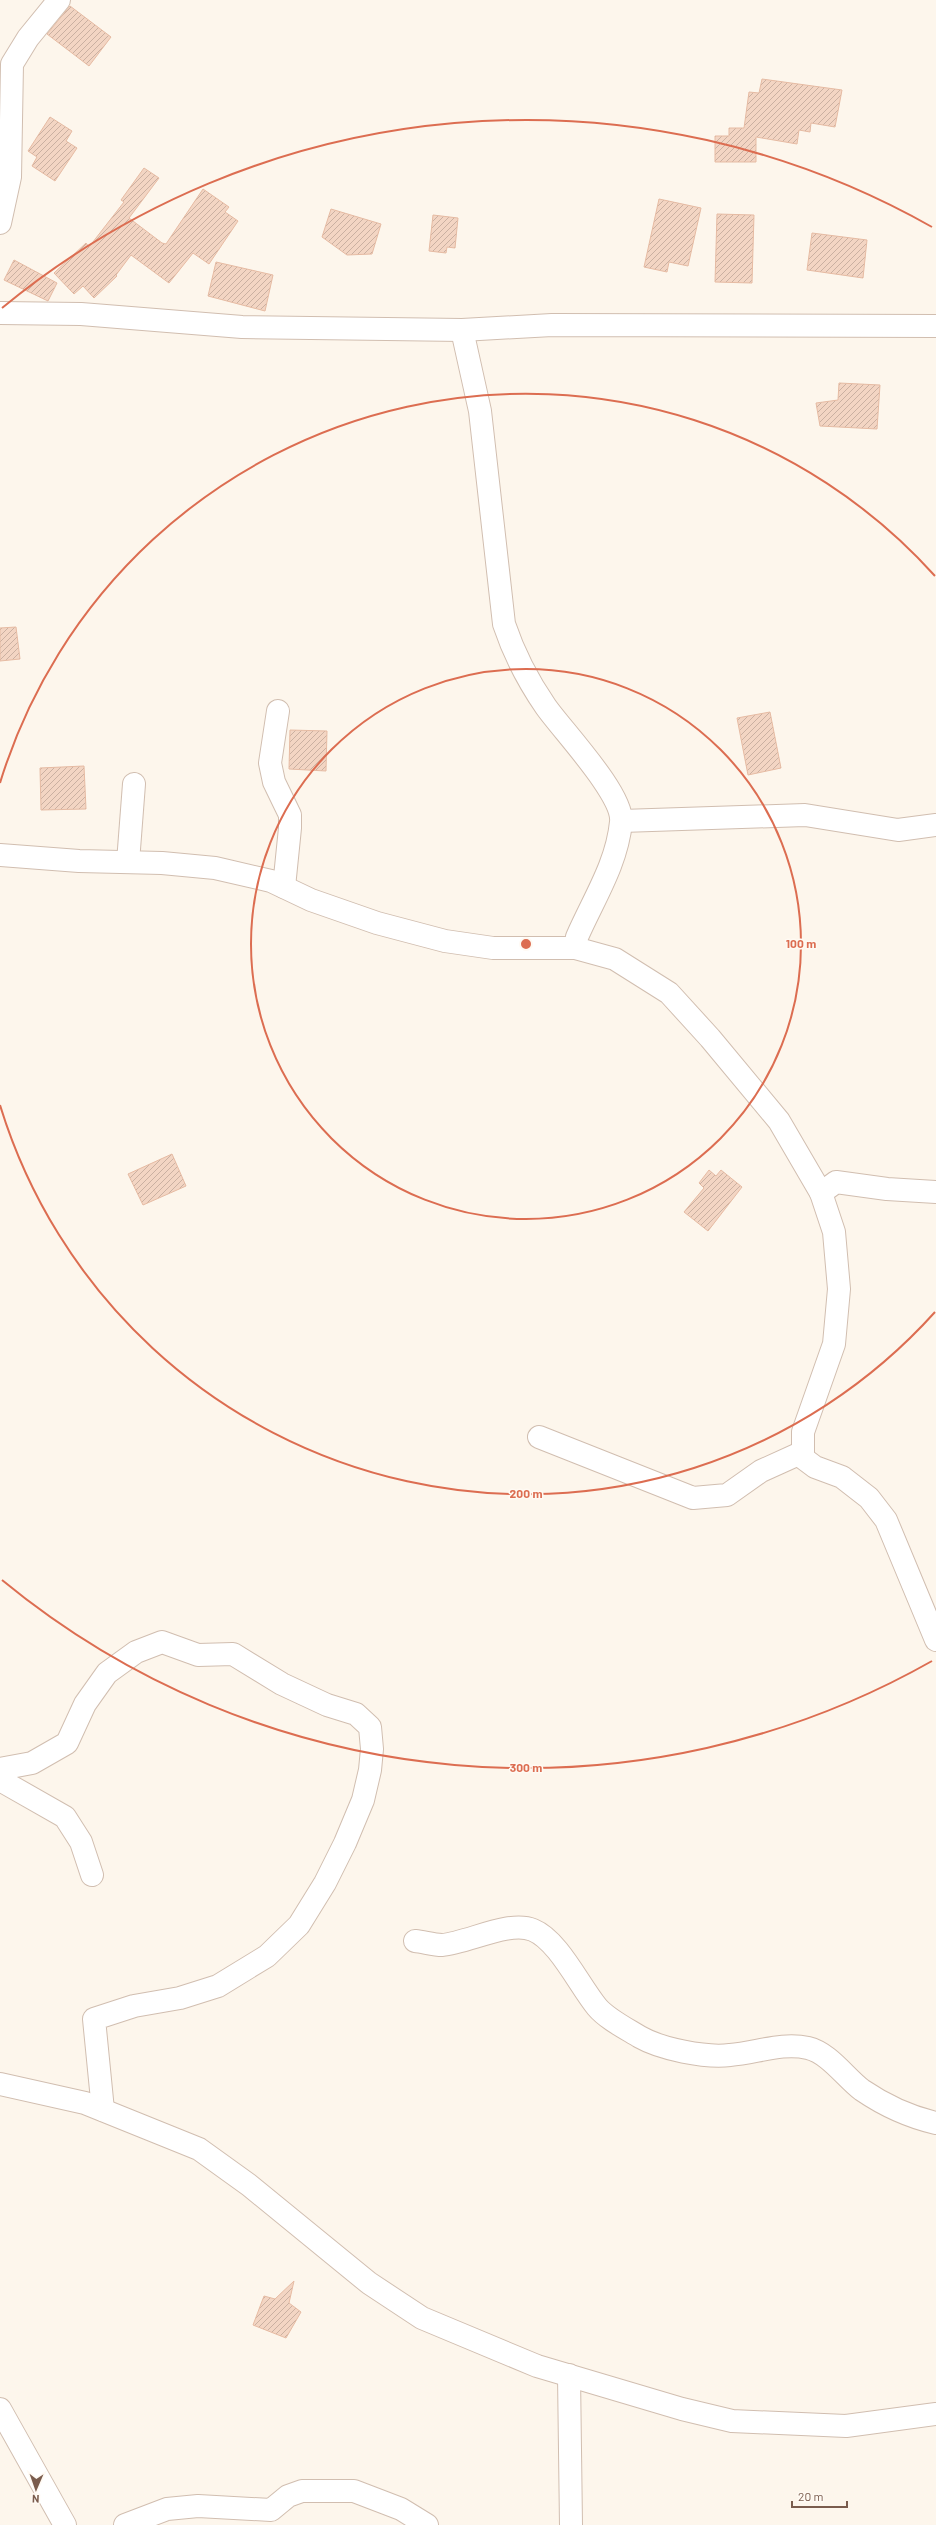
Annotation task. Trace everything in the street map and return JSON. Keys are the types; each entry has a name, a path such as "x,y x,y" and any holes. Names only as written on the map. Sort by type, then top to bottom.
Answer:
{"street":[{"path":"0,223 10,177 12,64 28,38 59,0"},
{"path":"0,313 88,315 242,327 462,330 552,325 936,326"},
{"path":"462,330 480,411 504,624 515,656 546,706 601,776 618,804 622,821 612,861 577,938 575,948"},
{"path":"278,712 270,763 274,782 290,815 284,887"},
{"path":"128,862 134,784"},
{"path":"622,821 805,815 898,830 936,825"},
{"path":"0,855 215,868 271,881 311,900 377,923 445,941 493,948 575,948 615,960 669,993 710,1038 779,1121 820,1194 834,1232 839,1289 834,1344 803,1432 803,1458 815,1467 842,1477 869,1498 886,1520 936,1640"},
{"path":"820,1194 836,1182 887,1189 936,1192"},
{"path":"539,1437 693,1498 727,1495 761,1472 803,1452"},
{"path":"0,1770 32,1762 67,1743 85,1704 107,1673 136,1652 162,1642 198,1655 233,1654 282,1684 327,1705 356,1714 370,1728 370,1763 363,1800 345,1843 325,1883 300,1924 267,1956 218,1986 180,1998 134,2006 94,2019 103,2110"},
{"path":"0,1780 65,1818 80,1842 92,1875"},
{"path":"415,1941 441,1945 464,1941 500,1930 518,1928 532,1929 546,1937 558,1950 574,1977 599,2009 641,2037 678,2050 708,2055 730,2055 782,2046 808,2048 822,2054 863,2090 887,2104 936,2123"},
{"path":"0,2084 85,2103 199,2149 249,2185 369,2283 422,2318 537,2366 682,2409 732,2421 846,2426 936,2414"},
{"path":"569,2375 571,2525"},
{"path":"0,2409 48,2492 65,2525"},
{"path":"125,2525 167,2509 198,2506 271,2510 288,2496 302,2491 319,2490 354,2491 401,2509 427,2525"}],"building":[{"path":"70,6 111,37 89,66 47,34"},
{"path":"762,79 842,90 835,127 811,123 810,132 799,130 797,144 756,137 756,162 715,162 715,136 729,136 729,128 744,128 749,92 759,93"},
{"path":"50,117 72,131 66,141 77,148 55,181 32,166 37,157 28,151"},
{"path":"144,168 159,178 129,218 162,243 166,244 203,189 229,207 225,212 238,221 209,264 193,253 169,283 131,255 116,275 117,276 94,298 83,286 74,294 54,273 86,243 89,247 124,202 121,200"},
{"path":"659,199 701,208 688,266 669,262 667,272 644,267"},
{"path":"331,209 381,224 372,254 347,255 322,237"},
{"path":"717,214 754,215 752,283 715,282"},
{"path":"433,215 458,218 455,248 447,247 446,253 429,251"},
{"path":"812,233 867,240 863,278 807,270"},
{"path":"14,260 57,283 48,301 4,280"},
{"path":"216,262 273,275 265,311 208,296"},
{"path":"839,383 880,385 877,429 820,426 816,403 838,400"},
{"path":"16,627 20,659 0,661 0,628"},
{"path":"770,712 781,768 748,775 737,718"},
{"path":"290,730 327,731 326,771 289,769"},
{"path":"84,766 86,809 41,810 40,768"},
{"path":"172,1154 186,1186 143,1205 128,1174"},
{"path":"709,1170 716,1176 721,1170 742,1187 708,1231 684,1212 704,1188 699,1183"},
{"path":"294,2281 289,2303 301,2312 286,2338 253,2325 264,2296 275,2299"}]}
